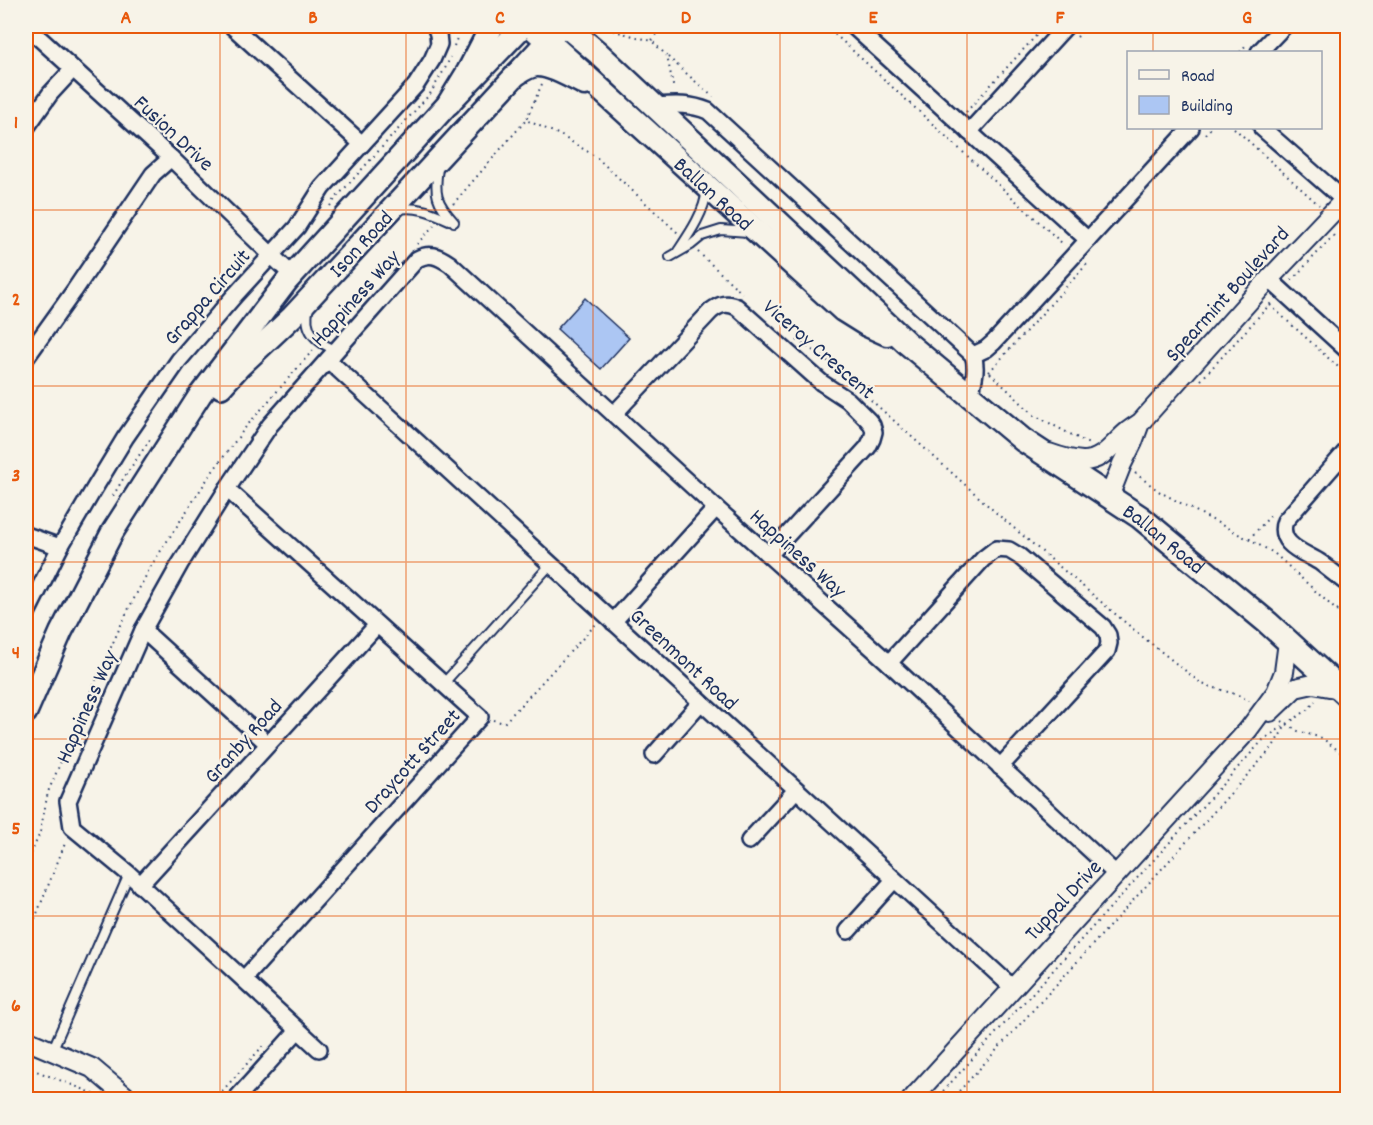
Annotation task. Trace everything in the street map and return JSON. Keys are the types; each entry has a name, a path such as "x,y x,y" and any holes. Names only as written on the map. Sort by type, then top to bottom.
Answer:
{"main road":[{"path":"449,104 492,26"},
{"name":"Ison Road","path":"26,712 61,632 113,531 200,395 291,275 523,26"},
{"name":"Ballan Road","path":"566,26 597,52 907,343 1023,440 1140,517 1288,642 1344,693"},
{"path":"597,52 596,36 600,27"},
{"name":"Ison Road","path":"158,460 240,366 292,317 518,73 546,31"},
{"name":"Ballan Road","path":"546,31 612,100 843,310 867,326 907,343"},
{"path":"518,73 534,65 549,68 612,100"},
{"path":"291,275 300,282 316,285 319,288"}],"street":[{"name":"Fusion Drive","path":"26,26 171,158 291,275"},
{"path":"232,26 362,144"},
{"name":"Grappa Circuit","path":"26,615 60,547 125,438 179,360 303,218 322,188 416,85 439,44 435,26"},
{"path":"853,26 1083,235"},
{"path":"969,132 1066,26"},
{"path":"1261,51 1284,26"},
{"path":"26,128 50,94 73,69"},
{"path":"652,106 681,104 708,111 974,360"},
{"path":"970,397 974,360 994,342 1083,235 1190,129"},
{"path":"1263,129 1346,198"},
{"path":"26,358 153,174 171,158"},
{"name":"Spearmint Boulevard","path":"1037,450 1083,461 1092,460 1105,453 1140,423 1276,285 1346,198"},
{"name":"Happiness Way","path":"72,827 68,801 143,630 180,564 227,489 270,425 417,259 432,255 450,264 889,663 1117,875"},
{"path":"1276,285 1347,351"},
{"name":"Viceroy Crescent","path":"614,414 711,311 723,304 737,307 822,383 848,400 872,425 874,432 868,447 769,555"},
{"name":"Greenmont Road","path":"332,355 700,703 1013,988"},
{"name":"Spearmint Boulevard","path":"1109,497 1140,423"},
{"path":"1347,449 1283,526 1287,542 1294,549 1313,558 1347,584"},
{"name":"Draycott Street","path":"227,489 480,717 244,979"},
{"path":"609,618 716,508"},
{"path":"26,535 60,547"},
{"path":"889,663 983,560 996,549 1009,550 1019,556 1094,618 1108,635 1107,651 1000,767"},
{"name":"Granby Road","path":"134,880 268,744 377,625"},
{"path":"143,630 268,744"},
{"name":"Tuppal Drive","path":"1267,711 1284,672 1288,642"},
{"name":"Tuppal Drive","path":"911,1100 1267,711 1295,688 1313,684 1344,693"},
{"path":"654,755 700,703"},
{"path":"749,842 796,790"},
{"path":"72,827 134,880 319,1049"},
{"path":"848,931 894,880"},
{"path":"235,1100 298,1030"},
{"path":"26,1040 92,1068 130,1100"}],"lane":[{"path":"388,213 399,208 412,207 429,211 453,222 443,210 437,197 439,158"},
{"path":"688,243 706,198 706,185"},
{"path":"674,255 688,243 722,230 758,233"},
{"path":"319,288 307,313 308,327 317,341 332,355"},
{"path":"443,684 551,564"},
{"path":"52,1051 134,880"}],"path":[{"path":"652,40 664,26"},
{"path":"826,26 1064,245 1083,235"},
{"path":"966,112 1045,26"},
{"path":"667,56 719,103"},
{"path":"549,68 526,120 560,135 595,156 749,299"},
{"path":"1235,129 1319,205"},
{"path":"1202,380 1269,305 1276,285 1340,229"},
{"path":"1269,305 1347,376"},
{"path":"790,335 823,357 1002,518 1202,684 1241,696 1299,731 1322,738 1347,758"},
{"path":"974,360 1034,415 1105,453"},
{"path":"1122,464 1160,492 1274,553 1347,621"},
{"path":"1336,611 1347,600"},
{"path":"26,865 39,833 48,792 126,614"},
{"path":"480,717 504,723 609,618"},
{"path":"935,1100 1263,740 1287,724"},
{"path":"951,1100 1272,748 1287,724"},
{"path":"26,941 72,827"},
{"path":"214,1100 268,1040"},
{"path":"26,1067 105,1100"}],"building":[{"path":"585,298 629,338 601,369 557,329"}]}
